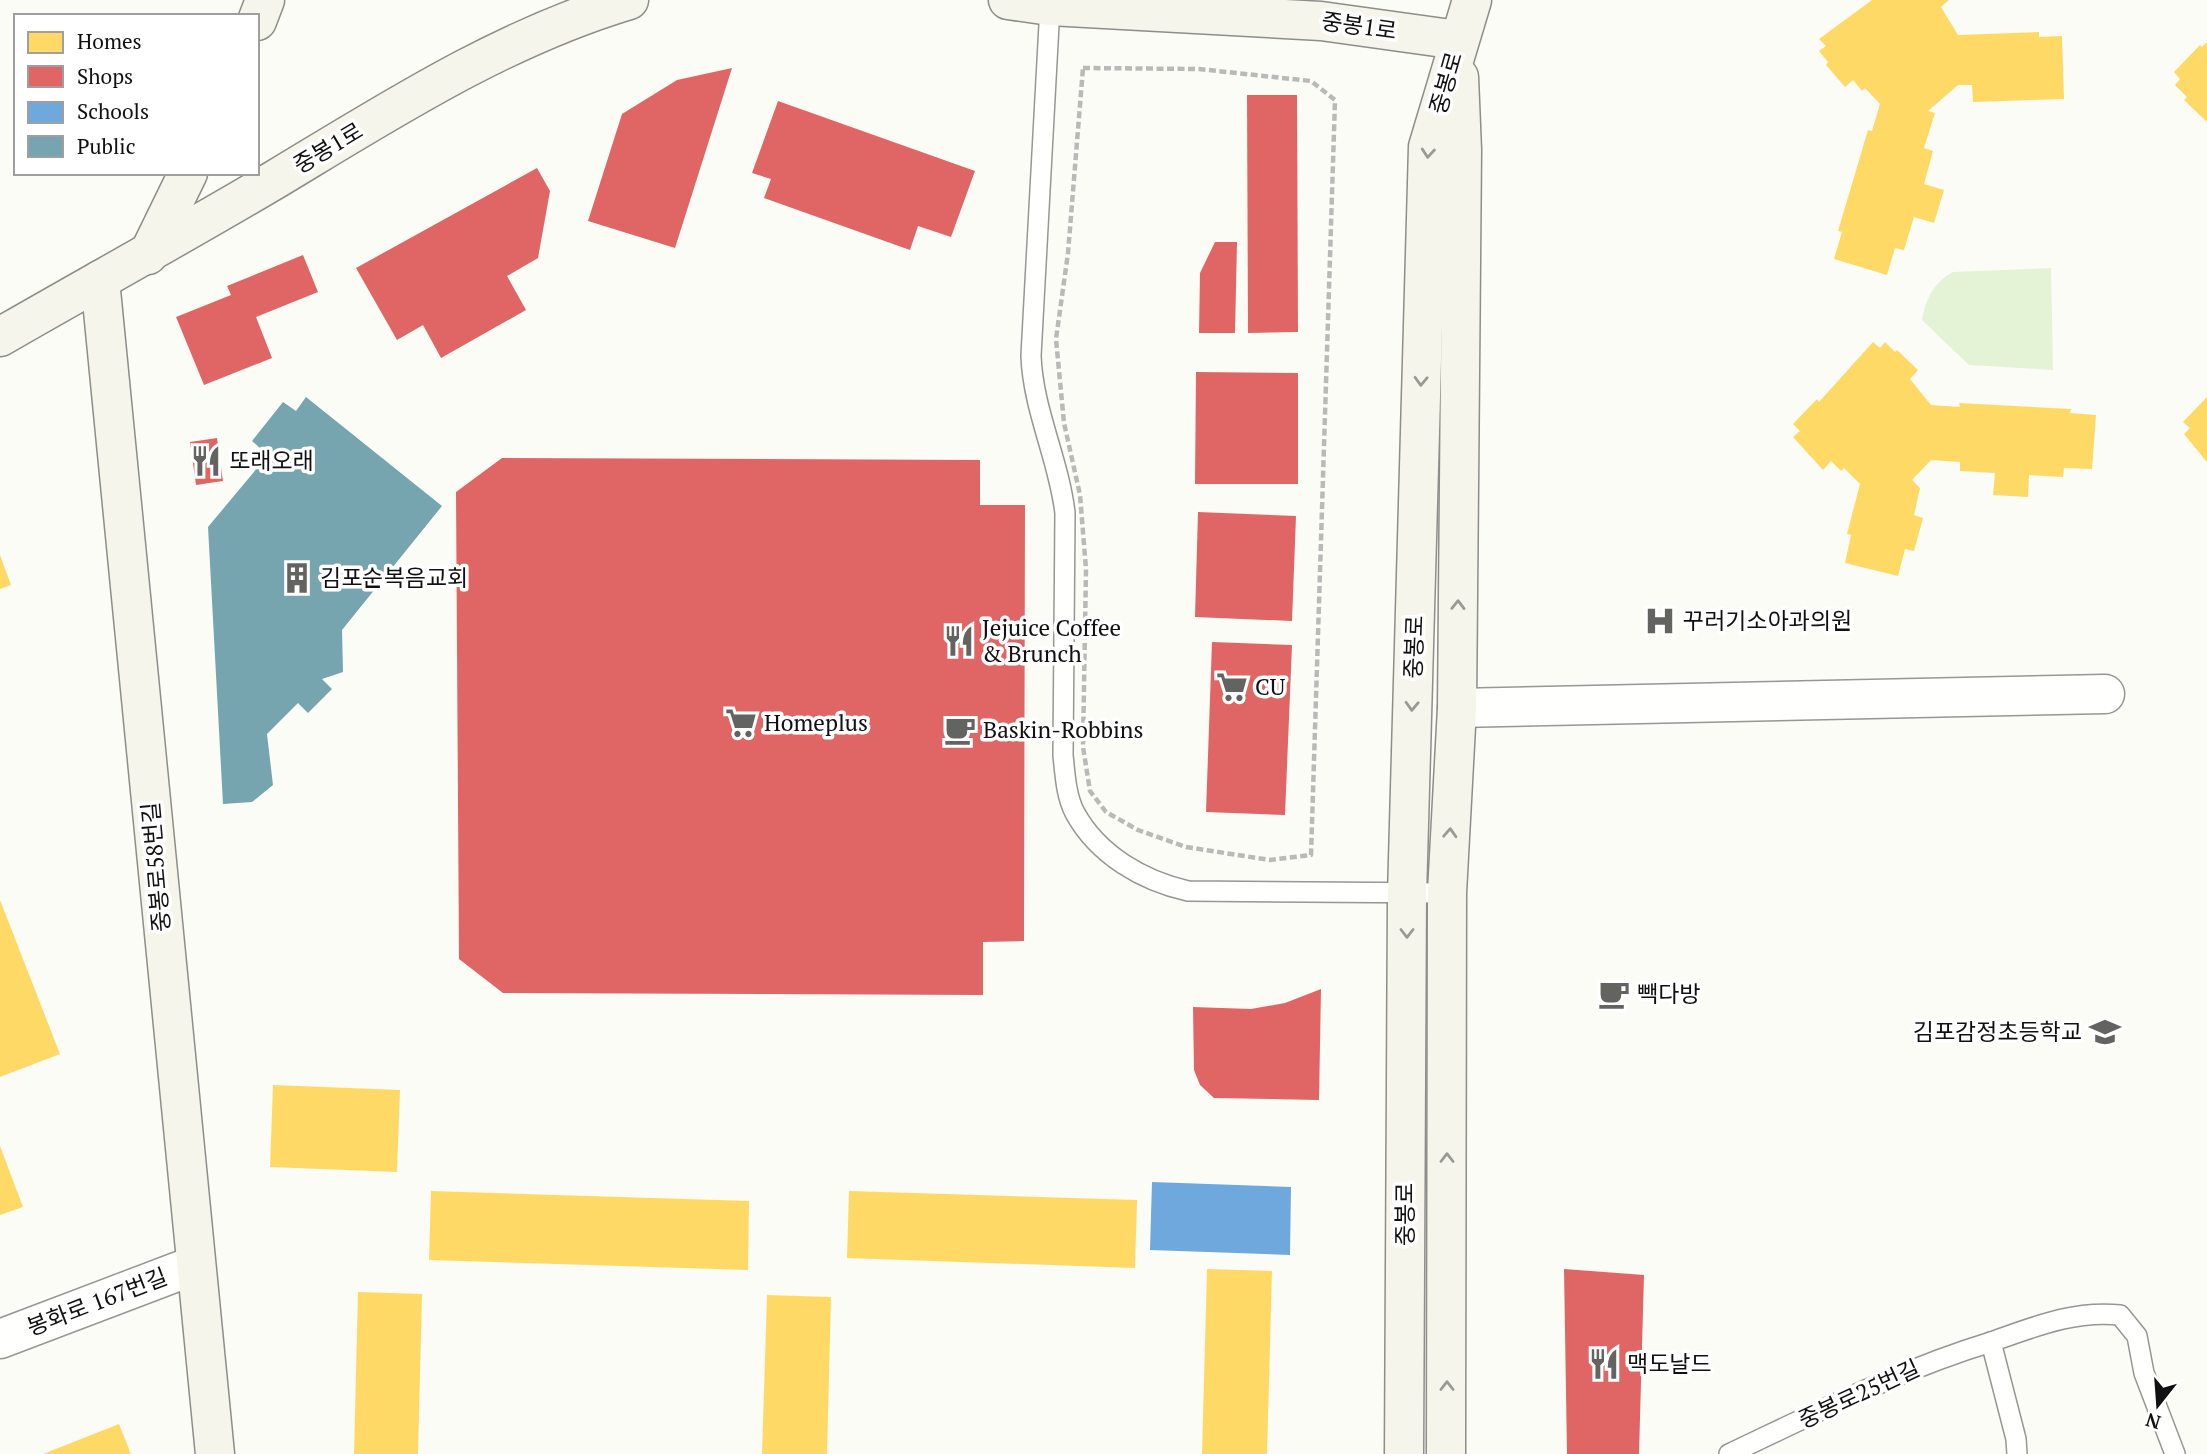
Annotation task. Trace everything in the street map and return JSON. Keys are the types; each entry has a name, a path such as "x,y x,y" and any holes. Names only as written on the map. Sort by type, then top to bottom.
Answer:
{"street":[{"name":"중봉1로","path":"0,337 148,255 388,112 526,38 585,13 629,0"},
{"name":"중봉1로","path":"1008,0 1050,6 1154,5 1321,21 1458,40"},
{"path":"1458,40 1472,0"},
{"name":"중봉로","path":"1446,1454 1447,893 1457,708 1462,164 1458,40"},
{"name":"중봉로","path":"1404,1454 1407,895 1428,147 1458,40"},
{"path":"148,255 187,175"},
{"name":"중봉로58번길","path":"100,280 194,1265 215,1454"},
{"path":"1457,708 2105,694"},
{"name":"봉화로 167번길","path":"0,1339 194,1265"}],"lane":[{"path":"1050,6 1032,376 1062,489 1065,513 1063,755 1066,784 1074,812 1108,853 1132,870 1164,886 1219,893 1447,893"},
{"name":"중봉로25번길","path":"1729,1454 1872,1384 1934,1359 2045,1323 2093,1312 2120,1315 2137,1336 2144,1373 2175,1454"},
{"path":"1991,1342 2016,1438 2017,1454"}],"path":[{"path":"1083,68 1199,69 1311,81 1335,100 1311,855 1270,860 1186,847 1138,830 1106,812 1090,791 1083,747 1086,569 1080,495 1065,423 1056,338 1068,253 1083,68"}],"green space":[{"path":"2051,268 2053,370 1969,365 1922,320 1925,305 1932,292 1953,272"}],"building: Homes":[{"path":"1872,0 1949,0 1941,7 1958,35 2039,32 2039,37 2062,36 2064,99 1973,102 1972,85 1958,85 1928,111 1935,113 1924,148 1933,151 1924,184 1944,190 1934,223 1914,217 1904,250 1895,248 1887,275 1834,259 1842,232 1838,231 1868,130 1872,131 1880,104 1865,88 1862,91 1853,80 1845,87 1826,65 1828,62 1819,51 1826,46 1819,39"},
{"path":"2207,42 2207,122 2184,100 2187,97 2175,85 2180,79 2174,72 2200,45 2202,47"},
{"path":"1873,342 1880,348 1885,342 1918,370 1910,379 1931,405 1960,407 1959,403 2071,409 2070,413 2096,415 2092,469 2064,468 2063,477 2029,475 2028,497 1993,495 1995,473 1960,471 1960,462 1931,460 1912,480 1920,488 1914,515 1923,518 1914,551 1905,549 1898,576 1845,563 1851,535 1847,534 1860,484 1844,468 1841,471 1831,461 1823,470 1793,437 1800,431 1793,424 1817,399 1819,402"},
{"path":"2207,397 2207,462 2184,434 2190,428 2183,422"},
{"path":"0,555 11,585 0,589"},
{"path":"0,900 60,1054 0,1077"},
{"path":"273,1085 400,1090 397,1172 270,1167"},
{"path":"0,1146 23,1207 0,1215"},
{"path":"431,1191 749,1201 748,1270 429,1260"},
{"path":"849,1191 1137,1200 1135,1268 847,1258"},
{"path":"1207,1269 1272,1271 1267,1454 1202,1454"},
{"path":"358,1292 422,1294 418,1454 354,1454"},
{"path":"767,1295 831,1297 827,1454 762,1454"},
{"path":"119,1424 131,1454 43,1454"}],"building: Shops":[{"path":"732,68 675,248 588,221 622,114 677,80"},
{"path":"1247,95 1297,95 1298,332 1248,333"},
{"path":"778,101 975,171 951,237 918,226 910,250 764,198 771,179 752,173"},
{"path":"537,168 550,191 538,258 507,276 526,310 441,358 423,325 397,340 356,268"},
{"path":"1215,242 1237,242 1235,333 1199,333 1200,273"},
{"path":"303,255 318,292 256,317 272,358 204,385 176,317 231,295 227,286"},
{"path":"1196,372 1298,373 1298,484 1195,484"},
{"name":"또래오래","path":"217,438 223,481 196,485 190,442"},
{"name":"Homeplus","path":"502,458 980,460 980,505 1025,505 1024,941 983,942 983,995 503,993 459,959 456,492"},
{"path":"1198,512 1296,516 1292,621 1195,617"},
{"path":"1212,642 1292,645 1285,815 1206,812"},
{"path":"1321,989 1319,1100 1214,1098 1200,1085 1194,1070 1193,1007 1251,1009 1285,1003"},
{"name":"맥도날드","path":"1564,1269 1644,1275 1639,1454 1567,1454"}],"building: Schools":[{"path":"1152,1182 1291,1187 1290,1255 1150,1250"}],"building: Public":[{"name":"김포순복음교회","path":"306,397 442,506 342,630 343,672 322,679 332,689 308,713 298,703 267,734 273,785 252,802 223,804 208,527 268,455 252,441 283,402 296,411"}],"place":[{"name":"또래오래","path":"206,461"},
{"name":"김포순복음교회","path":"297,578"},
{"name":"꾸러기소아과의원","path":"1660,621"},
{"name":"Jejuice Coffee & Brunch","path":"959,641"},
{"name":"CU","path":"1232,687"},
{"name":"Homeplus","path":"741,723"},
{"name":"Baskin-Robbins","path":"960,730"},
{"name":"빽다방","path":"1614,994"},
{"name":"김포감정초등학교","path":"2105,1032"},
{"name":"맥도날드","path":"1604,1364"}]}
